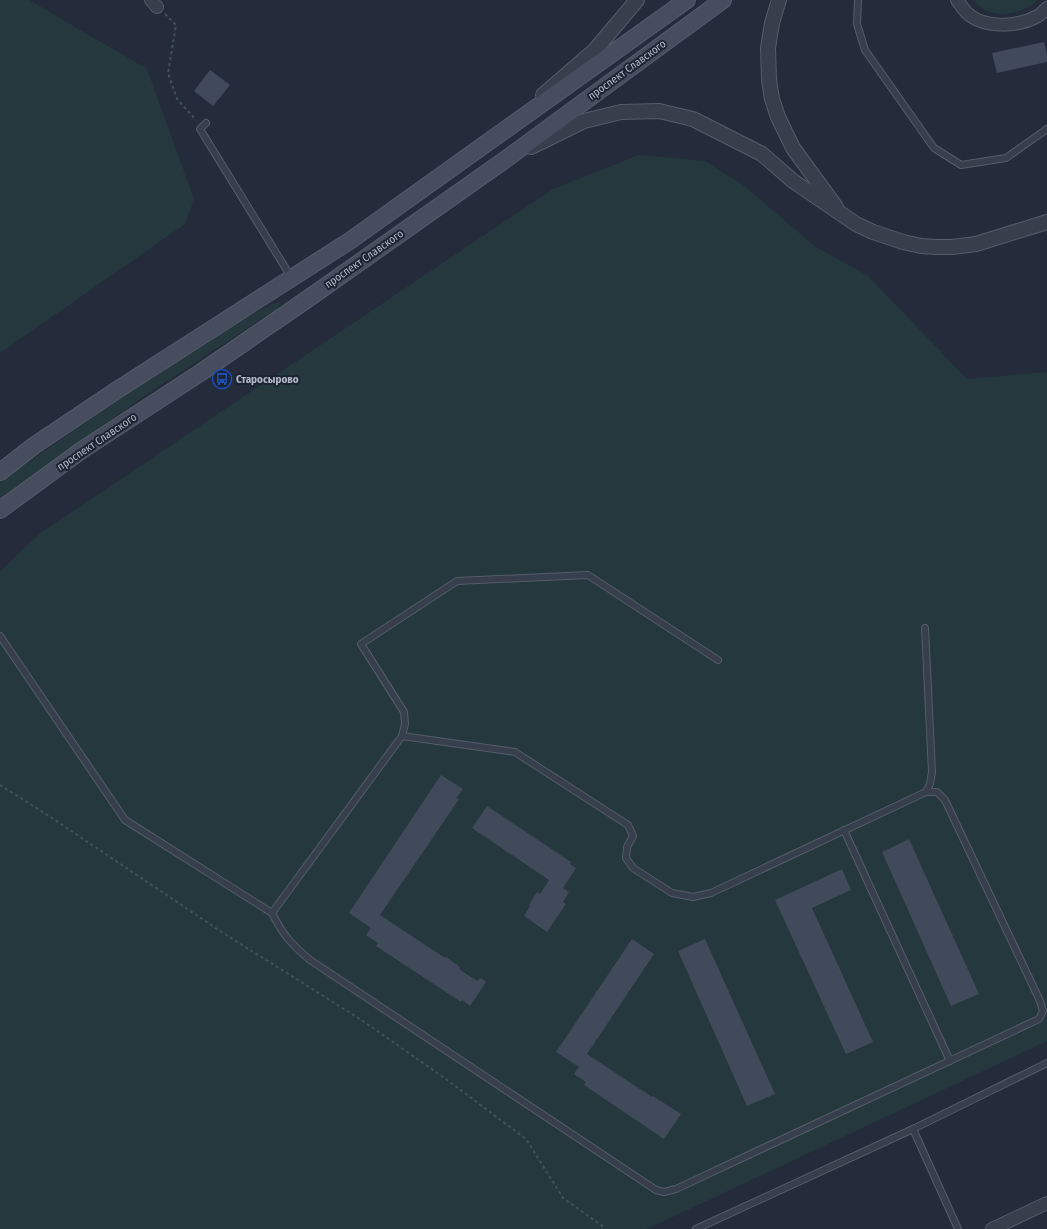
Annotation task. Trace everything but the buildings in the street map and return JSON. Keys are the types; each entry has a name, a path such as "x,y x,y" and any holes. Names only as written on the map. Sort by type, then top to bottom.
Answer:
{"main road":[{"name":"проспект Славского","path":"0,472 62,427 165,358 351,240 687,0"},
{"name":"проспект Славского","path":"0,510 82,450 200,374 506,159 722,0"}],"street":[{"path":"494,138 595,50 637,0"},
{"path":"779,0 772,23 768,48 768,80 772,99 778,117 793,148 842,215"},
{"path":"958,0 966,12 980,21 999,24 1021,23 1038,16 1047,8"},
{"path":"506,159 584,121 621,112 660,112 693,119 762,154 793,182 842,215 873,232 903,242 937,247 976,244 1047,222"},
{"path":"992,1229 1047,1203"}],"lane":[{"path":"858,0 857,24 864,50 934,148 962,165 1006,158 1047,129"},
{"path":"204,125 200,129 292,278"},
{"path":"272,913 402,736 405,724 404,712 360,644 457,581 588,575 718,660"},
{"path":"924,628 932,772 930,784 926,792"},
{"path":"0,636 125,820 272,913 280,930 292,945 310,960 656,1190 664,1192 676,1189 1047,1015"},
{"path":"402,736 515,752 628,825 633,836 627,847 626,858 633,868 672,893 693,897 712,892 926,792 937,792 945,800 1040,1001 1043,1011 1039,1019"},
{"path":"844,830 950,1061"},
{"path":"696,1229 912,1129 1047,1063"},
{"path":"912,1129 958,1229"}],"path":[{"path":"154,3 176,25 168,73 177,99 204,125"},
{"path":"0,786 49,816 220,931 363,1021 450,1082 526,1139 563,1198 604,1227 602,1229"}],"green space":[{"path":"0,0 29,0 147,69 194,199 185,224 0,353"},
{"path":"974,0 1038,0 1023,10 1005,14 988,11 980,7"},
{"path":"639,155 705,161 743,185 816,247 868,276 967,379 1047,372 1047,1041 647,1229 0,1229 0,572 39,534 553,189"},
{"path":"281,301 278,308 146,395 0,501 0,483 28,463 109,406 211,339 238,322"}],"place":[{"name":"Старосырово","path":"222,379"}]}
